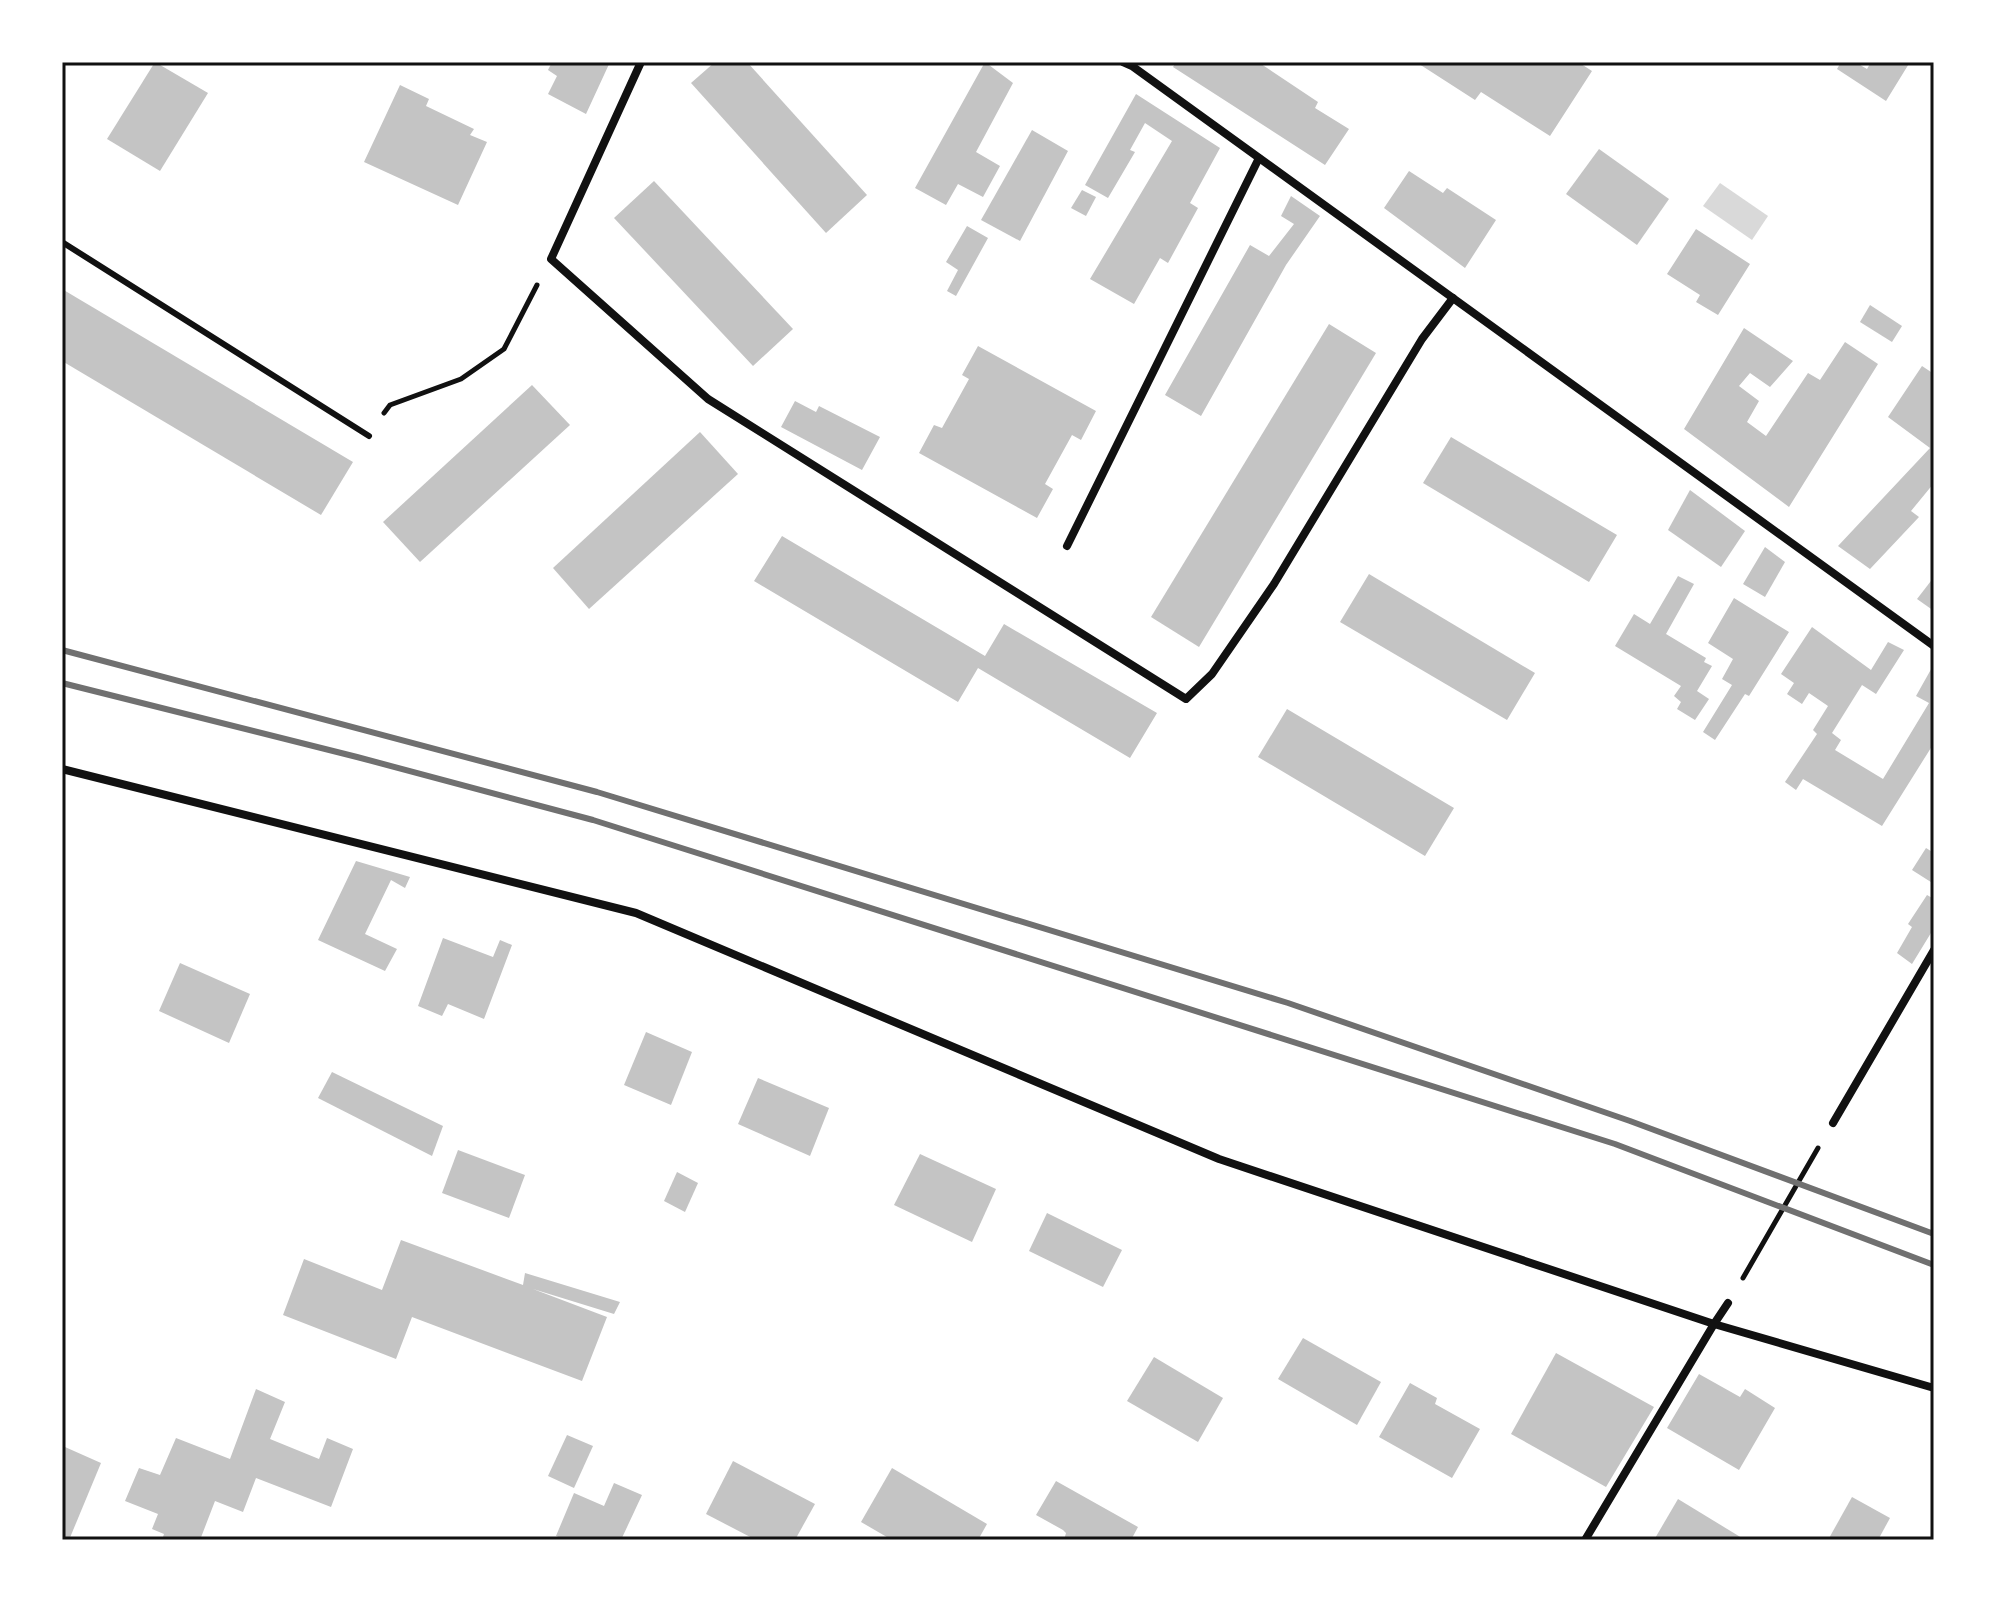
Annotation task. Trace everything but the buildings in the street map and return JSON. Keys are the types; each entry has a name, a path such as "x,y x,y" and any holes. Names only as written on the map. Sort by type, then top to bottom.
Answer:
{"street":[{"path":"641,62 551,259 708,399 1186,699 1212,674 1274,584 1422,339 1453,298"},
{"path":"1123,62 1934,646"},
{"path":"1067,546 1259,158"},
{"path":"62,769 636,913 1219,1159 1714,1324 1934,1388"},
{"path":"1833,1123 1934,950"},
{"path":"1585,1540 1728,1303"}],"lane":[{"path":"62,242 369,436"}],"path":[{"path":"369,436 390,405 461,379 504,349 551,259"},
{"path":"1728,1303 1833,1123"}],"shaded area":[{"path":"1720,183 1768,216 1752,240 1703,206"}],"railway":[{"path":"62,650 597,792 1288,1003 1630,1121 1934,1234"},
{"path":"62,683 593,820 1615,1144 1934,1265"}]}
